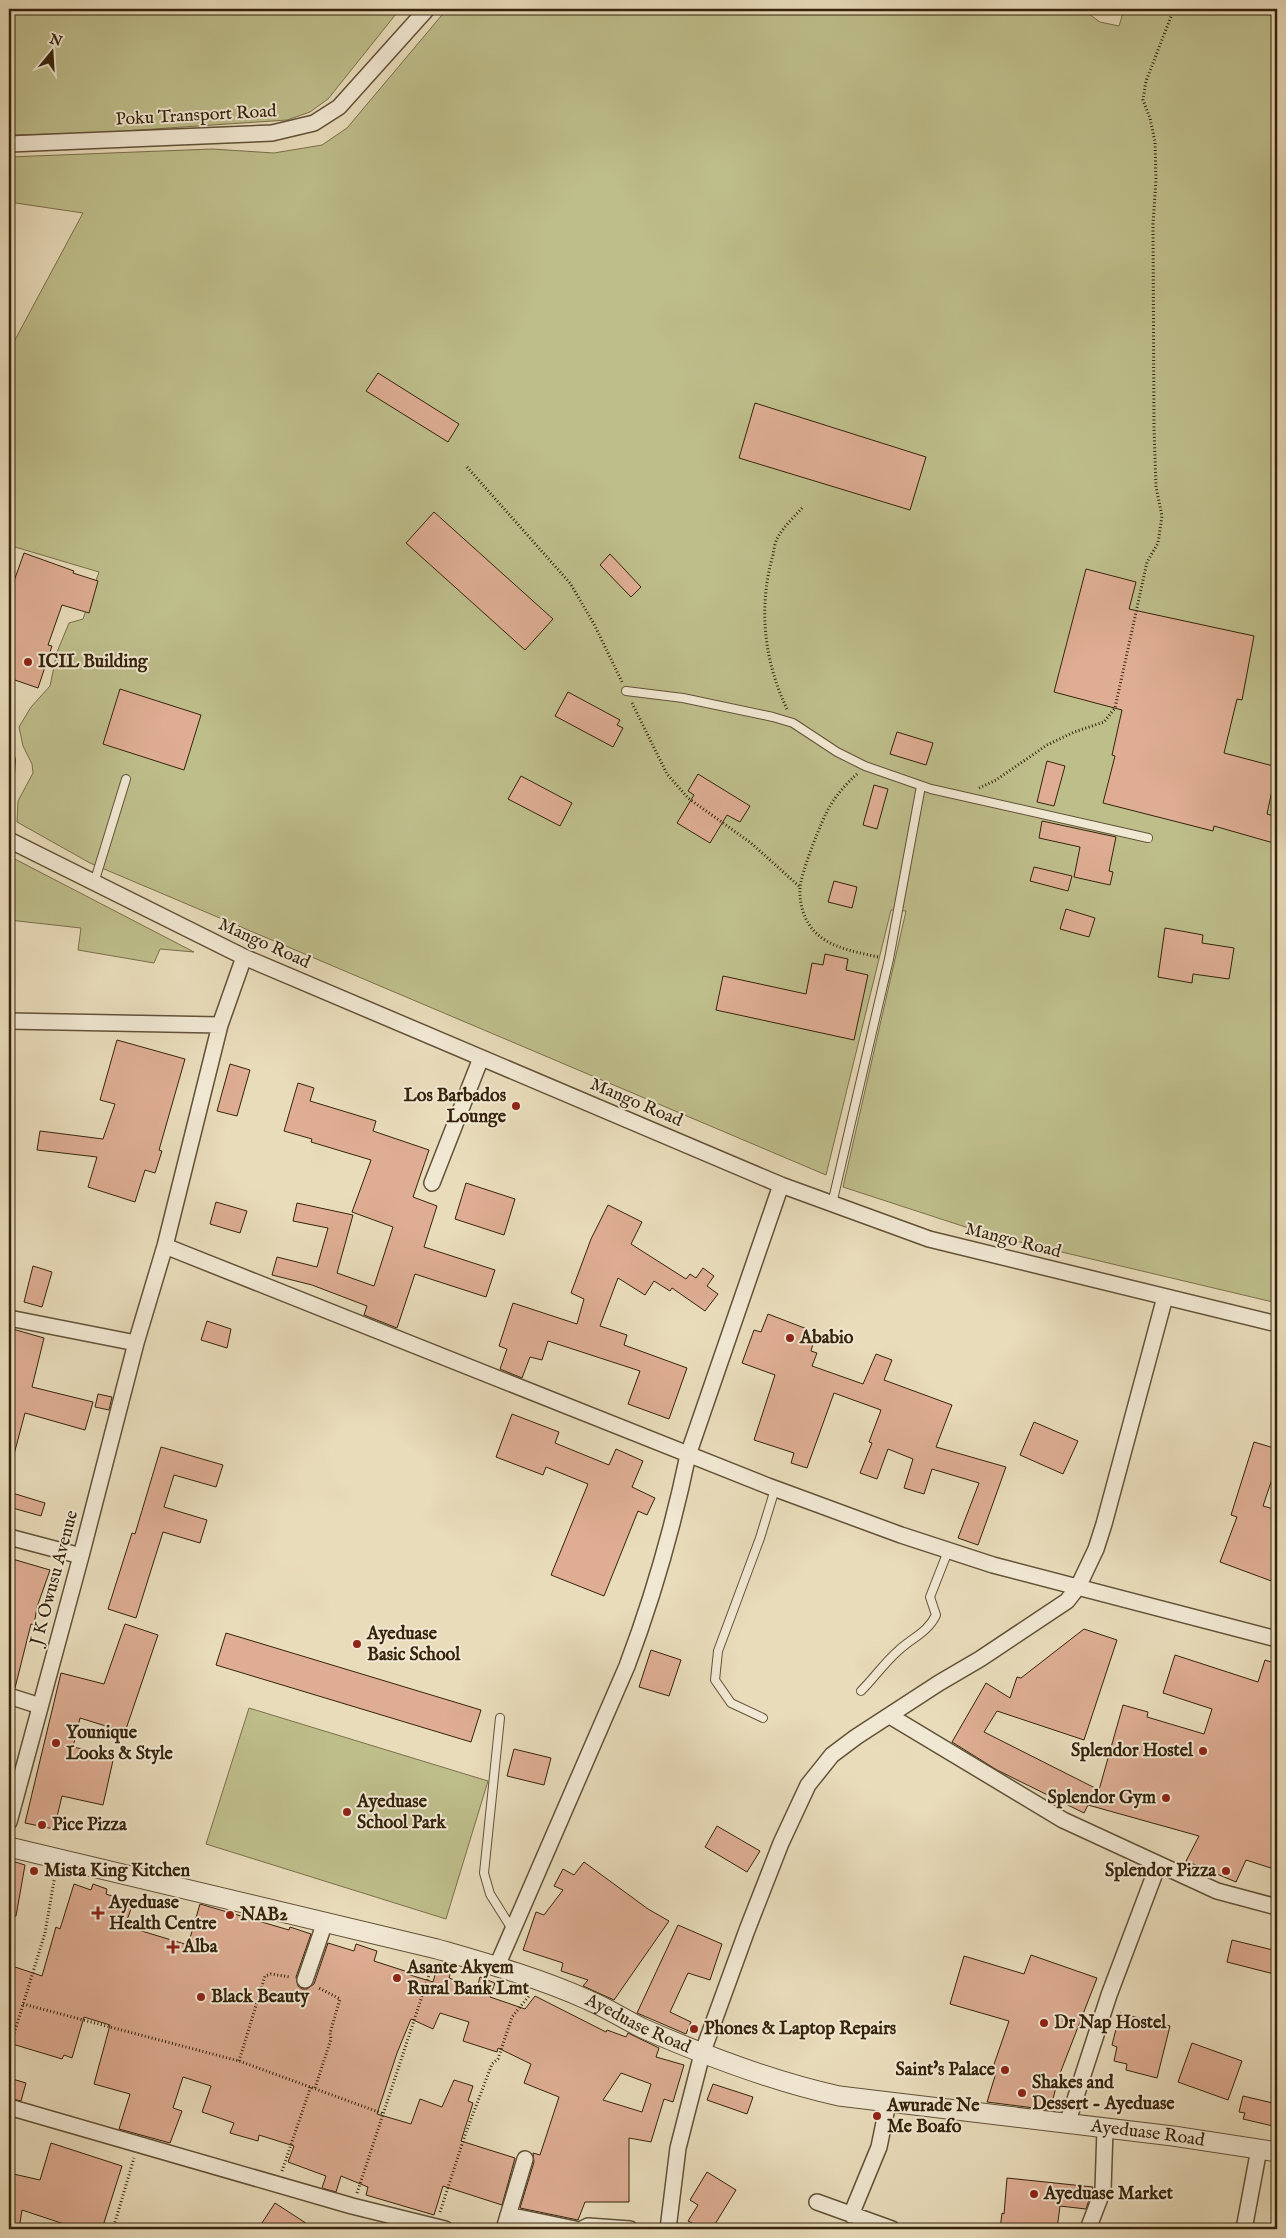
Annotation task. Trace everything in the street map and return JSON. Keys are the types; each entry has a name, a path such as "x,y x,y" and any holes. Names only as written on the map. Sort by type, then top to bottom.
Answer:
{"street":[{"name":"Poku Transport Road","path":"9,144 272,134 314,123 340,107 427,9"},
{"name":"Mango Road","path":"9,840 244,957 781,1185 929,1239 1277,1324"},
{"name":"J K Owusu Avenue","path":"9,1822 136,1343 165,1246 220,1026 244,957"},
{"path":"9,1021 220,1026"},
{"path":"432,1183 481,1058"},
{"path":"498,1966 512,1929 627,1666 660,1569 688,1455 781,1185"},
{"path":"165,1246 775,1489 948,1551 993,1565 1277,1639"},
{"path":"668,2229 678,2148 702,2054 781,1843 808,1785 832,1756 856,1737 1067,1601 1078,1587 1096,1549 1104,1524 1165,1298"},
{"path":"9,1318 136,1343"},
{"path":"9,1537 81,1556"},
{"path":"9,1696 40,1706"},
{"path":"890,1716 1063,1820 1158,1866 1217,1891 1277,1907"},
{"name":"Ayeduase Road","path":"9,1847 437,1949 498,1966 590,2000 640,2026 702,2054 794,2086 839,2096 888,2103 1173,2136 1268,2150"},
{"path":"1066,2124 1109,1995 1158,1866"},
{"path":"305,1980 325,1922"},
{"path":"851,2214 879,2147 888,2103"},
{"path":"9,2107 431,2227"},
{"path":"1088,2229 1103,2190 1105,2129"},
{"path":"1244,2229 1268,2150"},
{"path":"525,2159 506,2222 575,2229"},
{"path":"817,2202 892,2229"},
{"path":"582,2229 588,2226 630,2229"}],"lane":[{"path":"626,691 726,706 774,716 793,723 837,752 864,766 921,786 1148,838"},
{"path":"9,754 11,760 9,788"},
{"path":"94,883 126,779"},
{"path":"832,1204 889,959 921,786"},
{"path":"763,1718 731,1703 715,1680 718,1651 760,1538 775,1489"},
{"path":"861,1691 899,1650 923,1633 932,1623 936,1615 930,1597 948,1551"},
{"path":"500,1718 484,1873 490,1894 512,1929"}],"path":[{"path":"960,796 996,780 1047,745 1074,732 1104,722 1115,708 1147,562 1158,543 1162,516 1156,487 1154,428 1155,142 1150,118 1143,100 1146,81 1174,9"},
{"path":"793,723 776,687 766,646 765,598 770,566 778,537 803,507"},
{"path":"864,766 844,786 830,805 817,835 800,887 801,902 804,917 816,933 832,944 889,959"},
{"path":"9,2050 45,1934 56,1878 50,1856"},
{"path":"352,2206 437,1949"},
{"path":"239,2061 265,1976 271,1974 305,1980 340,1999 330,2034 331,2039 278,2185"},
{"path":"431,2227 492,2064 498,2059 512,2017 526,2002 537,1979"},
{"path":"23,2004 239,2061 384,2114"},
{"path":"113,2229 138,2144"}],"green space":[{"path":"9,9 400,9 328,99 310,112 287,120 94,133 9,135"},
{"path":"447,9 1082,9 1100,22 1119,26 1124,9 1277,9 1277,1303 990,1235 843,1187 906,911 891,910 826,1175 90,863 17,822 18,801 33,773 32,764 23,746 19,727 31,707 50,686 57,652 69,623 83,619 99,572 15,547 9,551 9,351 83,213 9,202 9,157 212,149 274,153 322,145 347,128"},
{"path":"9,856 194,952 160,949 154,963 78,950 81,928 9,920"},
{"name":"Ayeduase School Park","path":"249,1708 488,1781 446,1919 206,1844"}],"building":[{"path":"378,373 459,424 448,442 366,391"},
{"path":"755,403 926,457 910,510 739,458"},
{"path":"434,512 553,619 525,650 406,543"},
{"path":"24,553 98,581 89,613 62,605 48,645 52,646 38,688 9,678 9,595"},
{"path":"610,554 641,587 631,597 600,565"},
{"path":"1086,569 1136,582 1129,609 1254,636 1242,700 1237,699 1224,753 1277,767 1267,814 1277,817 1277,844 1214,826 1213,831 1103,803 1115,756 1112,755 1122,710 1054,692"},
{"path":"120,689 201,715 184,770 103,744"},
{"path":"568,692 620,720 617,725 623,728 613,747 555,716"},
{"path":"897,732 933,743 926,765 890,754"},
{"path":"1047,761 1065,766 1054,806 1037,802"},
{"path":"698,774 750,806 740,822 727,815 710,843 677,823 694,795 688,791"},
{"path":"521,776 572,803 560,826 508,799"},
{"path":"874,785 888,789 877,829 863,825"},
{"path":"1042,821 1116,837 1109,871 1113,872 1110,885 1074,877 1080,847 1039,838"},
{"path":"1034,867 1072,876 1068,891 1030,881"},
{"path":"834,881 857,887 852,908 828,902"},
{"path":"1066,909 1095,918 1089,937 1060,929"},
{"path":"1165,928 1203,935 1202,943 1234,948 1229,979 1193,974 1192,983 1158,977"},
{"path":"825,954 848,959 846,970 868,975 854,1040 716,1010 723,976 806,994 812,963 823,965"},
{"path":"117,1040 185,1059 159,1150 162,1151 155,1173 145,1170 135,1202 88,1187 97,1157 37,1150 40,1131 103,1139 115,1104 100,1100"},
{"path":"230,1064 250,1070 237,1116 217,1111"},
{"path":"298,1083 314,1088 310,1101 376,1121 373,1131 429,1150 413,1197 437,1206 424,1247 495,1270 486,1297 415,1274 397,1328 364,1315 367,1306 312,1285 272,1275 277,1257 317,1267 328,1228 293,1221 297,1203 353,1215 337,1273 374,1286 393,1227 352,1212 371,1160 311,1142 312,1139 284,1131"},
{"path":"466,1183 515,1199 504,1235 455,1219"},
{"path":"216,1202 247,1211 240,1233 210,1224"},
{"path":"608,1205 642,1222 631,1244 686,1279 690,1274 696,1278 703,1268 714,1276 707,1286 718,1294 705,1311 672,1288 670,1291 654,1281 645,1295 618,1278 600,1326 627,1335 624,1345 687,1368 669,1419 628,1404 640,1371 548,1341 542,1360 530,1357 522,1378 500,1369 507,1349 499,1346 513,1303 577,1324 584,1299 571,1293 591,1239"},
{"path":"33,1266 52,1272 42,1307 24,1302"},
{"path":"768,1314 807,1329 805,1335 810,1337 808,1342 813,1344 811,1351 817,1353 812,1366 863,1384 876,1354 892,1360 884,1380 952,1405 936,1447 1006,1467 978,1545 958,1538 979,1483 932,1469 924,1494 904,1488 913,1459 888,1449 877,1479 860,1473 872,1443 869,1442 881,1410 834,1393 807,1468 791,1463 794,1453 754,1440 775,1375 742,1363 754,1330 761,1332"},
{"path":"207,1321 231,1329 227,1348 201,1340"},
{"path":"9,1328 44,1338 32,1387 93,1402 85,1430 25,1413 13,1458 9,1457"},
{"path":"98,1394 112,1397 109,1410 95,1407"},
{"path":"512,1414 559,1432 555,1443 609,1465 616,1449 643,1461 632,1487 655,1498 647,1515 638,1511 604,1596 551,1575 588,1484 546,1467 543,1475 496,1457"},
{"path":"1034,1422 1078,1441 1063,1474 1020,1455"},
{"path":"1254,1442 1277,1449 1277,1477 1273,1476 1263,1506 1277,1510 1277,1572 1274,1582 1220,1562 1237,1517 1231,1515"},
{"path":"161,1447 223,1465 216,1487 174,1475 164,1507 207,1520 200,1543 163,1532 136,1618 108,1609 132,1533 135,1534"},
{"path":"9,1492 45,1503 41,1516 9,1507"},
{"path":"9,1558 50,1570 37,1607 34,1625 31,1624 15,1688 9,1687"},
{"path":"125,1624 158,1635 125,1732 80,1718 73,1747 114,1756 103,1805 62,1796 54,1829 25,1823 61,1673 104,1684"},
{"path":"1084,1629 1117,1640 1084,1740 997,1711 984,1732 1099,1790 1123,1705 1148,1712 1147,1717 1204,1734 1212,1709 1163,1693 1175,1655 1258,1682 1265,1660 1277,1664 1277,1758 1273,1771 1277,1772 1277,1870 1246,1860 1236,1882 1186,1861 1199,1836 1088,1805 1084,1813 997,1770 952,1742 986,1683 1010,1698 1017,1677 1021,1678"},
{"path":"226,1633 481,1710 471,1742 216,1665"},
{"path":"651,1650 681,1660 669,1696 639,1687"},
{"path":"514,1749 551,1758 544,1785 507,1776"},
{"path":"717,1826 760,1851 747,1872 705,1847"},
{"path":"9,1860 25,1865 16,1916 9,1916"},
{"path":"584,1862 648,1909 669,1921 614,2000 583,1986 588,1980 561,1971 563,1963 523,1950 536,1912 544,1915 563,1890 554,1886 563,1869 574,1875"},
{"path":"74,1884 91,1890 93,1884 107,1889 106,1894 133,1903 125,1926 188,1945 200,1904 289,1930 290,1927 311,1934 296,1977 298,1986 302,1989 307,1989 314,1984 328,1943 354,1951 356,1944 377,1951 374,1961 433,1982 438,1964 452,1968 449,1978 477,1988 480,1977 495,1983 490,1997 525,2009 535,1996 606,2032 607,2030 626,2037 628,2033 659,2048 656,2057 684,2065 673,2102 664,2099 651,2142 629,2138 629,2202 585,2202 578,2220 520,2208 534,2162 533,2153 540,2155 559,2097 524,2083 531,2064 498,2048 497,2052 463,2041 469,2022 440,2013 433,2029 411,2019 397,2053 377,2114 411,2124 420,2099 442,2107 454,2080 473,2086 468,2101 473,2103 461,2141 515,2158 502,2205 443,2186 434,2215 366,2195 368,2187 341,2176 336,2192 322,2188 326,2176 288,2162 294,2146 259,2135 258,2141 230,2133 234,2123 202,2112 211,2086 183,2077 173,2108 182,2111 170,2143 119,2129 130,2094 94,2084 110,2025 84,2017 72,2058 64,2055 62,2059 9,2043 9,1965 42,1976 56,1927 60,1929","holes":["621,2073 651,2084 642,2112 603,2100"]},
{"path":"678,1925 722,1944 710,1980 688,1973 670,2012 691,2022 686,2034 637,2013"},
{"path":"1232,1940 1277,1951 1274,1974 1227,1962"},
{"path":"1031,1955 1097,1978 1059,2076 1050,2110 987,2102 996,2073 991,2073 1009,2021 950,2004 964,1956 1024,1974"},
{"path":"1120,2013 1170,2026 1157,2078 1126,2070 1127,2064 1114,2061 1117,2047 1112,2045"},
{"path":"1192,2043 1242,2061 1228,2100 1178,2082"},
{"path":"9,2078 26,2083 21,2101 9,2098"},
{"path":"713,2084 753,2097 747,2114 707,2100"},
{"path":"1243,2096 1277,2104 1277,2127 1243,2119 1245,2113 1239,2112"},
{"path":"51,2143 122,2166 102,2229 79,2229 22,2210 19,2229 9,2229 9,2173 40,2180"},
{"path":"707,2172 736,2190 712,2229 688,2229 692,2223 688,2221 698,2205 690,2200"},
{"path":"1007,2178 1093,2187 1086,2209 1060,2206 1057,2229 1000,2229 1002,2213 1004,2214"},
{"path":"275,2203 315,2229 258,2229"}],"place":[{"name":"ICIL Building","path":"28,662"},
{"name":"Los Barbados Lounge","path":"516,1106"},
{"name":"Ababio","path":"790,1338"},
{"name":"Ayeduase Basic School","path":"357,1644"},
{"name":"Younique Looks & Style","path":"56,1743"},
{"name":"Splendor Hostel","path":"1203,1751"},
{"name":"Splendor Gym","path":"1166,1798"},
{"name":"Ayeduase School Park","path":"347,1812"},
{"name":"Pice Pizza","path":"42,1825"},
{"name":"Mista King Kitchen","path":"34,1871"},
{"name":"Splendor Pizza","path":"1226,1871"},
{"name":"Ayeduase Health Centre","path":"98,1913"},
{"name":"NAB2","path":"230,1915"},
{"name":"Alba","path":"173,1947"},
{"name":"Asante Akyem Rural Bank Lmt","path":"397,1978"},
{"name":"Black Beauty","path":"201,1997"},
{"name":"Dr Nap Hostel","path":"1044,2023"},
{"name":"Phones & Laptop Repairs","path":"694,2029"},
{"name":"Saint's Palace","path":"1005,2070"},
{"name":"Shakes and Dessert - Ayeduase","path":"1022,2093"},
{"name":"Awurade Ne Me Boafo","path":"877,2116"},
{"name":"Ayeduase Market","path":"1034,2194"}]}
